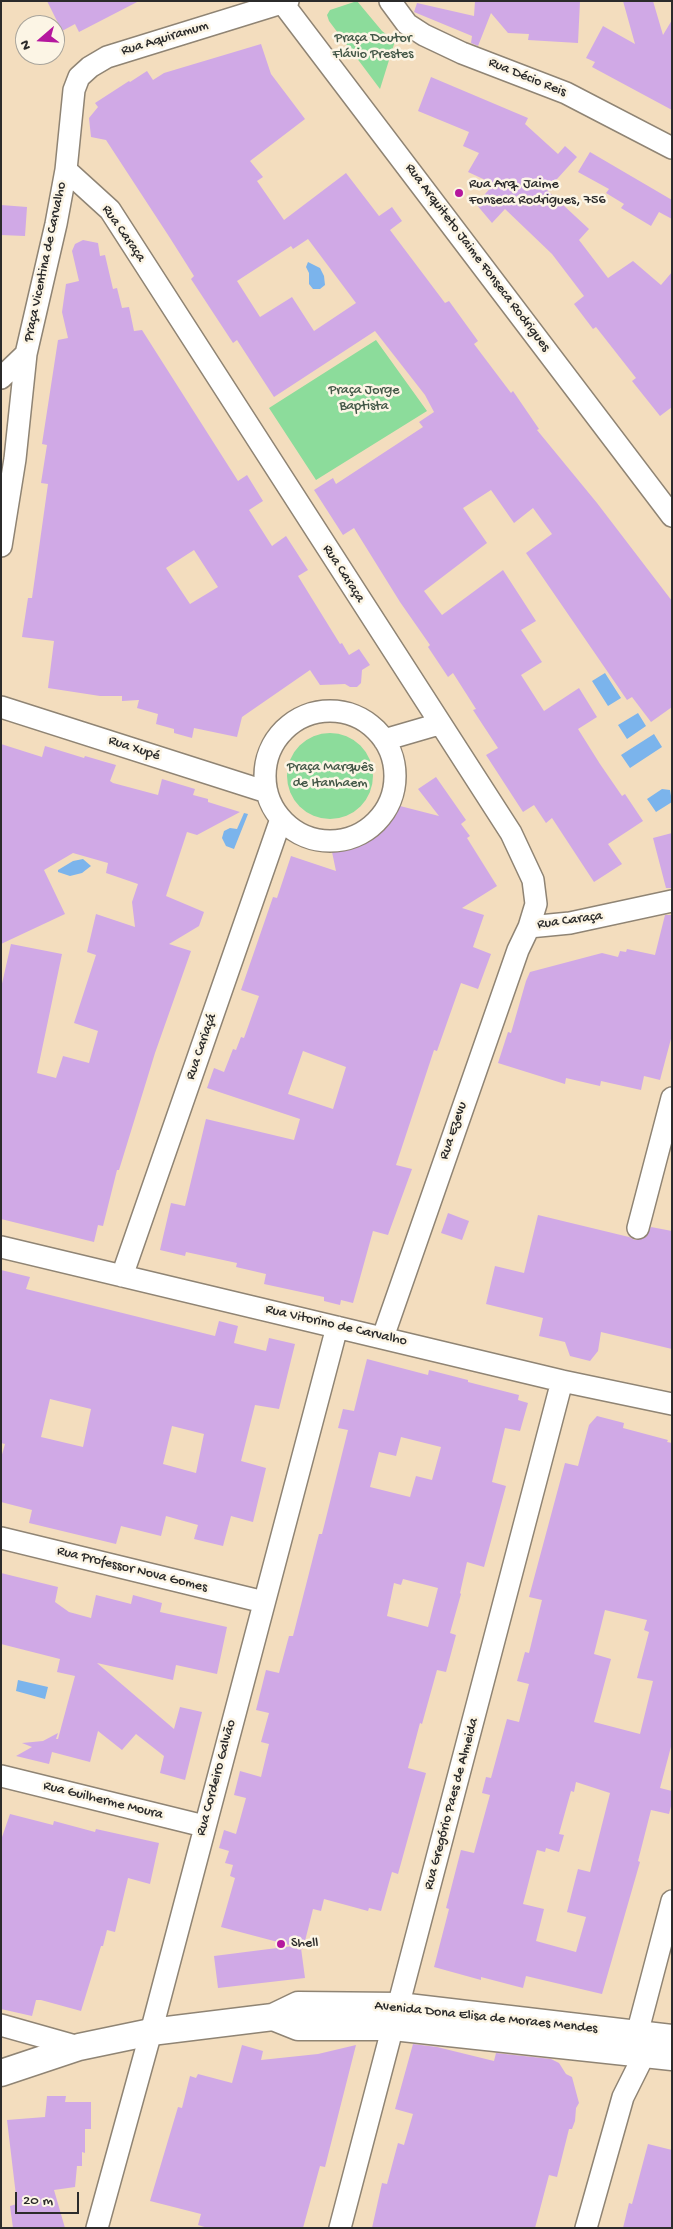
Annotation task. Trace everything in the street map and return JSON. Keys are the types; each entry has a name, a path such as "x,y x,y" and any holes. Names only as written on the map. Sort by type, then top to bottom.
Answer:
{"street":[{"name":"Rua Décio Reis","path":"390,1 407,24 424,35 462,53 566,93 672,148"},
{"name":"Rua Aquiramum","path":"66,170 74,90 79,77 90,67 107,57 284,2"},
{"name":"Rua Arquiteto Jaime Fonseca Rodrigues","path":"284,2 672,516"},
{"name":"Praça Vicentina de Carvalho","path":"1,546 15,459 26,354 56,224 66,170"},
{"name":"Rua Caraça","path":"66,170 110,210 439,724 511,832 533,880 536,904 529,927 570,923 672,901"},
{"name":"Praça Vicentina de Carvalho","path":"1,378 26,354"},
{"name":"Rua Xupé","path":"1,707 267,792"},
{"path":"333,710 353,714 371,724 384,740 393,762 394,787 386,809 370,828 348,839 324,841 300,834 281,819 272,806 267,792 264,771 269,752 279,734 294,720 313,712 333,710"},
{"path":"384,740 439,724"},
{"name":"Rua Cariaçá","path":"122,1276 281,819"},
{"name":"Rua Ezevu","path":"383,1337 518,950 529,927"},
{"path":"638,1228 672,1098"},
{"name":"Rua Vitorino de Carvalho","path":"1,1247 562,1381 672,1404"},
{"name":"Rua Cordeiro Galvão","path":"97,2228 151,2032 337,1327"},
{"name":"Rua Gregório Paes de Almeida","path":"340,2228 562,1381"},
{"name":"Rua Professor Nova Gomes","path":"1,1538 264,1602"},
{"name":"Rua Guilherme Moura","path":"1,1776 204,1826"},
{"path":"586,2228 623,2097 672,1900"},
{"name":"Avenida Dona Elisa de Moraes Mendes","path":"1,2073 78,2047 151,2032 273,2017 298,2027 396,2016 635,2047 672,2057"},
{"path":"1,2026 78,2047"},
{"name":"Avenida Dona Elisa de Moraes Mendes","path":"635,2047 672,2038"}],"green space":[{"name":"Praça Doutor Flávio Prestes","path":"357,1 382,31 395,41 380,89 329,21 327,15 330,10"},
{"name":"Praça Jorge Baptista","path":"376,340 427,411 316,480 269,408"},
{"name":"Praça Marquês de Itanhaem","path":"330,733 346,736 354,740 366,752 370,760 373,776 370,792 366,800 354,812 346,816 330,819 314,816 306,812 294,800 290,792 287,776 290,760 294,752 306,740 314,736"}],"water":[{"path":"308,262 320,268 324,276 325,285 320,289 313,289 309,284 309,273 306,267"},
{"path":"605,673 621,698 608,706 592,681"},
{"path":"638,713 646,726 627,739 618,725"},
{"path":"654,734 662,747 630,768 621,755"},
{"path":"662,789 670,790 672,802 656,812 647,799"},
{"path":"244,813 248,814 234,849 226,846 222,838 224,831 230,828 237,829"},
{"path":"83,859 91,866 82,873 70,876 58,872 58,870 73,861"},
{"path":"18,1680 48,1687 45,1699 16,1691"}],"building":[{"path":"47,1 139,1 79,32 75,24 65,29 65,15 54,15"},
{"path":"475,1 580,1 578,43 528,40 529,34 508,33 491,13 478,46 471,43 472,36 414,12 417,3 474,16"},
{"path":"623,1 653,1 663,35 672,20 672,110 592,67 595,62 586,58 603,26 635,44"},
{"path":"261,44 271,74 305,119 250,161 263,177 257,181 284,220 346,173 379,216 392,207 402,221 390,230 445,303 449,301 478,341 474,344 511,393 513,391 539,429 537,430 597,503 672,601 672,707 651,722 632,697 627,700 526,553 552,534 533,508 514,523 491,490 463,508 487,543 424,591 442,615 503,570 536,621 521,630 542,662 521,675 544,711 579,688 597,717 578,729 622,796 625,794 643,821 608,844 622,864 594,882 552,818 546,823 534,805 523,812 486,755 498,748 473,710 476,709 453,673 448,677 428,647 430,645 400,602 354,528 343,535 314,490 333,478 336,484 423,427 419,422 434,412 425,395 375,331 274,397 237,340 233,343 191,279 194,276 106,140 91,137 89,118 98,107 95,103 147,71 153,80 164,73","holes":["308,239 356,303 314,331 292,297 260,317 237,281 291,246 293,249"]},
{"path":"431,77 528,118 525,124 558,154 565,146 577,157 547,190 589,229 579,240 608,278 633,261 661,285 672,272 672,407 660,416 632,381 636,378 596,327 593,329 574,304 584,296 552,254 505,209 492,223 476,204 494,184 468,172 479,153 463,146 469,132 418,111"},
{"path":"590,152 672,200 672,219 659,212 651,226 621,208 624,204 606,193 609,189 578,172"},
{"path":"1,205 27,207 25,236 1,235"},
{"path":"83,240 98,243 100,256 105,255 113,289 117,288 122,308 129,307 134,331 142,330 238,481 247,475 263,501 249,510 272,546 286,536 308,570 298,576 340,644 342,643 349,655 359,649 370,665 362,670 361,683 357,687 350,687 345,684 320,685 310,670 242,717 237,737 194,728 192,738 174,733 174,729 156,724 158,714 137,708 139,700 122,701 122,696 100,696 48,688 54,641 22,637 28,598 32,598 48,484 41,483 47,445 42,444 58,340 68,338 62,312 66,284 79,281 72,251 75,244","holes":["194,550 218,587 190,604 166,568"]},
{"path":"1,744 42,757 45,746 84,758 85,756 116,765 110,781 113,783 158,795 162,779 195,789 193,795 240,812 197,835 187,832 166,896 204,912 199,926 169,944 191,951 155,1053 119,1170 117,1170 103,1226 98,1225 94,1242 1,1219 1,988 11,944 62,954 37,1073 56,1078 63,1056 89,1063 98,1031 74,1023 96,955 87,952 96,914 135,927 132,902 138,884 106,873 108,863 73,853 44,870 65,914 1,944"},
{"path":"436,777 466,820 461,824 470,836 467,838 497,886 462,908 484,915 473,947 491,954 478,989 461,983 437,1051 434,1050 396,1165 412,1169 388,1235 373,1231 353,1303 341,1300 340,1305 324,1301 324,1297 264,1284 266,1274 236,1267 237,1263 186,1252 185,1256 160,1250 171,1203 185,1206 206,1119 294,1140 300,1119 207,1088 214,1068 224,1072 233,1049 236,1050 241,1037 244,1038 259,996 241,990 273,897 277,898 291,856 336,871 332,852 379,834 400,806 439,816 418,789","holes":["303,1051 346,1067 333,1109 288,1094"]},
{"path":"672,833 672,888 666,888 653,838"},
{"path":"665,915 672,915 672,1035 660,1080 644,1076 641,1090 601,1081 600,1086 566,1078 565,1084 498,1063 508,1032 511,1033 530,972 602,953 618,957 620,951 626,952 627,949 655,955"},
{"path":"448,1213 469,1221 462,1240 441,1233"},
{"path":"538,1215 635,1240 646,1237 651,1227 672,1231 672,1349 601,1332 598,1351 590,1361 570,1356 565,1342 539,1336 543,1318 486,1304 495,1266 524,1273"},
{"path":"1,1270 30,1277 26,1289 215,1336 219,1321 238,1326 234,1343 266,1351 269,1338 295,1344 279,1409 255,1405 241,1461 266,1468 253,1522 231,1516 223,1546 194,1539 198,1525 166,1516 161,1536 121,1526 116,1544 29,1523 32,1510 1,1502 1,1458 5,1444 1,1443","holes":["50,1399 91,1409 83,1447 41,1437","172,1426 204,1434 196,1473 163,1464"]},
{"path":"367,1359 428,1375 429,1370 468,1380 468,1382 519,1395 518,1400 528,1403 520,1431 505,1428 492,1482 506,1486 484,1567 467,1562 461,1594 450,1633 456,1635 446,1672 437,1670 408,1768 426,1773 398,1874 392,1872 381,1911 369,1908 368,1911 324,1899 321,1911 313,1909 303,1949 301,1948 305,1978 218,1988 214,1956 293,1946 221,1927 235,1878 230,1876 233,1865 225,1863 229,1851 219,1848 224,1830 236,1834 246,1798 234,1795 240,1771 261,1777 269,1744 261,1742 269,1713 256,1710 266,1670 279,1673 289,1636 293,1636 319,1534 322,1534 348,1430 338,1428 343,1409 354,1411","holes":["401,1437 441,1447 432,1480 416,1476 410,1497 370,1487 379,1452 396,1456","403,1579 438,1588 428,1627 387,1616 394,1583 401,1585"]},
{"path":"597,1416 624,1423 623,1428 668,1440 667,1442 672,1443 672,1743 660,1788 672,1791 672,1802 669,1814 651,1810 638,1861 640,1862 602,1994 526,1976 523,1988 481,1977 481,1980 434,1967 449,1909 446,1908 461,1850 474,1853 490,1795 482,1793 486,1777 491,1778 507,1719 519,1722 529,1684 517,1681 525,1652 529,1653 542,1600 529,1597 565,1463 578,1466 589,1425","holes":["605,1610 647,1620 644,1630 649,1632 637,1678 653,1681 640,1734 594,1722 611,1659 594,1654","576,1782 610,1793 590,1872 578,1869 567,1912 586,1917 576,1952 536,1941 544,1909 523,1904 537,1850 545,1852 546,1848 559,1852 564,1835 559,1834 571,1791 574,1792"]},
{"path":"1,1573 58,1587 55,1602 69,1612 91,1618 96,1595 131,1604 133,1595 162,1603 160,1612 227,1627 217,1674 176,1665 173,1680 97,1663 174,1729 180,1707 202,1712 185,1780 160,1773 164,1756 136,1734 122,1750 98,1731 90,1762 52,1752 49,1764 16,1756 32,1747 22,1743 43,1741 58,1733 56,1739 58,1739 75,1676 57,1672 60,1659 1,1644"},
{"path":"10,1814 53,1825 54,1821 95,1832 96,1829 159,1843 150,1884 128,1878 115,1932 107,1930 81,2011 41,2000 36,2000 32,2016 1,2009 1,1840"},
{"path":"413,2044 437,2047 494,2061 496,2053 551,2059 559,2063 566,2074 572,2077 579,2103 576,2108 575,2121 572,2129 569,2129 557,2177 549,2175 535,2228 372,2228 382,2183 387,2184 398,2143 404,2145 413,2114 395,2109"},
{"path":"242,2045 263,2051 261,2060 318,2054 356,2045 325,2167 320,2166 303,2228 208,2228 198,2225 201,2214 150,2201 178,2107 182,2108 190,2076 196,2078 198,2074 232,2083"},
{"path":"47,2096 66,2096 65,2102 91,2102 91,2129 85,2129 85,2153 82,2152 82,2166 77,2166 75,2187 54,2190 65,2228 13,2228 10,2206 17,2204 7,2120 45,2117"},
{"path":"648,2144 672,2150 672,2228 623,2228 629,2203 632,2204"}],"place":[{"name":"Rua Arq. Jaime Fonseca Rodrigues, 756","path":"459,193"},
{"name":"Shell","path":"281,1944"}]}
